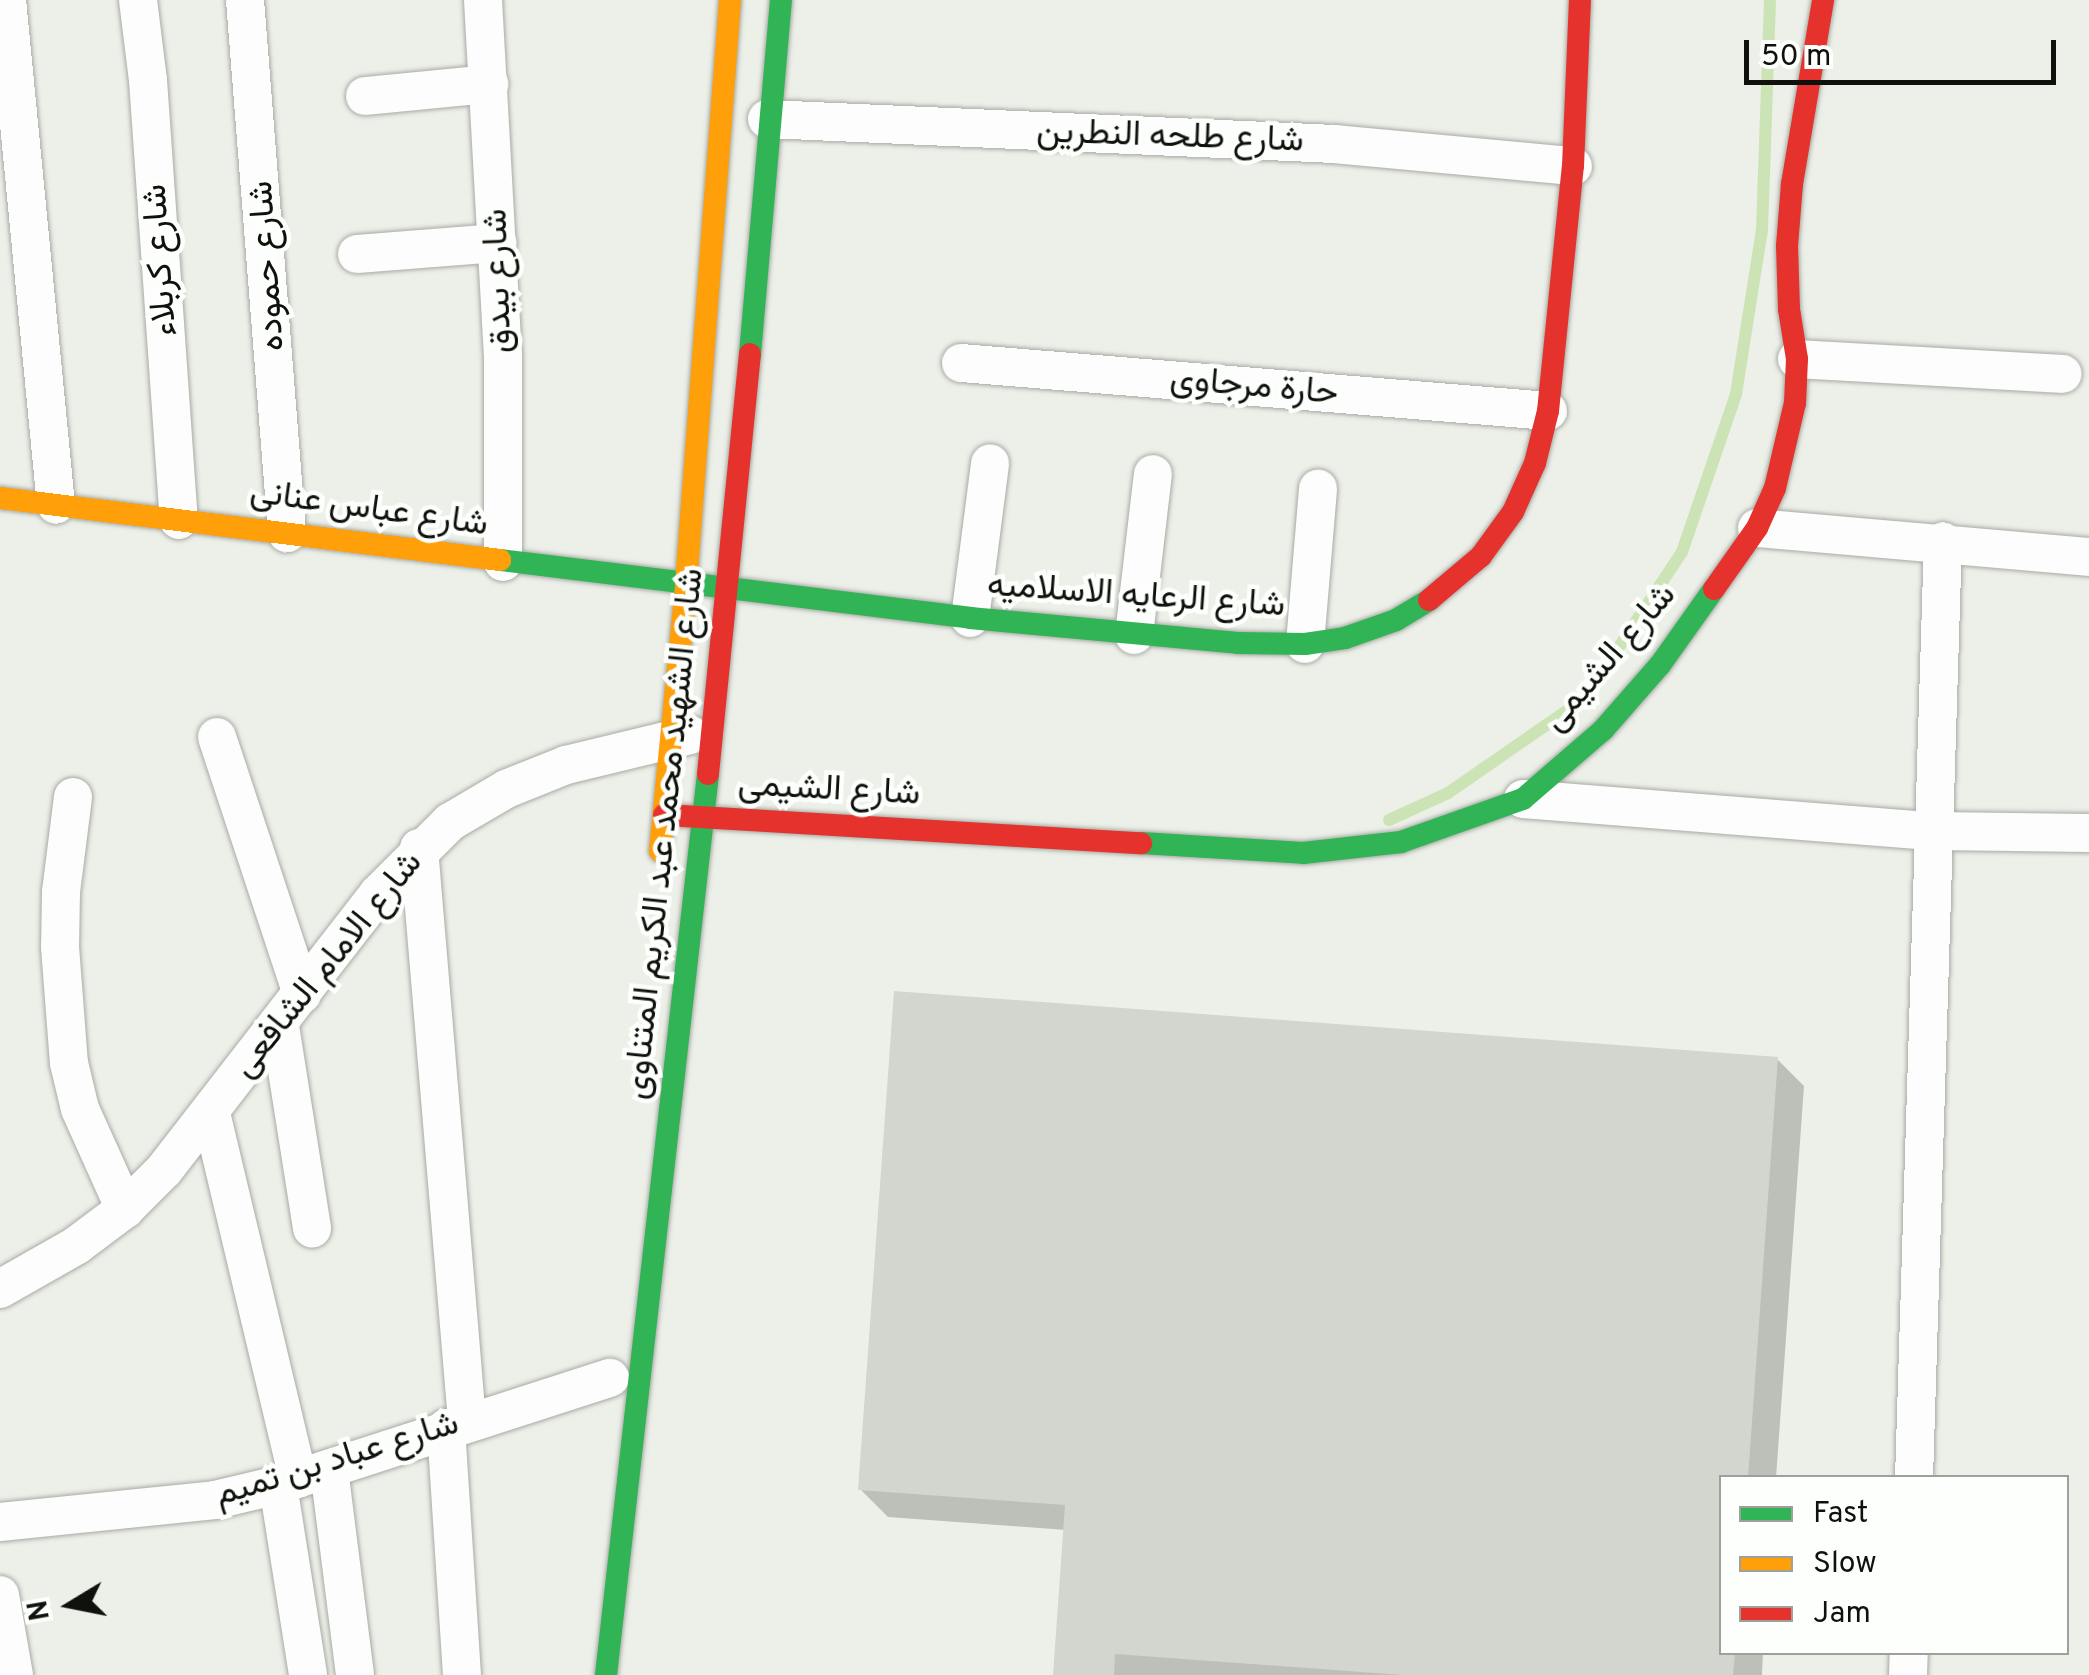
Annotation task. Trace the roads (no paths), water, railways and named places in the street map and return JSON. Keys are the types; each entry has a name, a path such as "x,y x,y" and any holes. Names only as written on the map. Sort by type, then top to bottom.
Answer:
{"street":[{"path":"7,0 56,504"},
{"name":"شارع كربلاء","path":"138,0 150,99 179,520"},
{"name":"شارع حموده","path":"246,0 287,533"},
{"name":"شارع بيدق","path":"482,0 498,242 503,562"},
{"name":"شارع الشهيد محمد عبد الكريم المتناوى","path":"658,873 686,584 730,0"},
{"name":"شارع الشهيد محمد عبد الكريم المتناوى","path":"606,1675 728,588 767,119 781,0"},
{"name":"شارع الرعايه الاسلاميه","path":"728,588 1134,635 1305,644 1344,638 1396,620 1442,592 1481,556 1513,512 1528,479 1548,411 1573,166 1580,0"},
{"name":"شارع الشيمى","path":"664,815 1303,853 1401,842 1522,799 1603,730 1660,665 1756,528 1788,446 1797,359 1789,309 1791,199 1823,0"},
{"path":"365,96 489,84"},
{"name":"شارع طلحه النطرين","path":"767,119 1334,144 1573,166"},
{"path":"357,254 498,242"},
{"path":"1797,359 2063,374"},
{"name":"حارة مرجاوى","path":"960,363 1548,411"},
{"path":"970,618 990,463"},
{"path":"1134,635 1153,474"},
{"path":"1305,644 1318,489"},
{"name":"شارع عباس عنانى","path":"0,498 728,588"},
{"path":"1756,528 2089,556"},
{"path":"1914,1475 1943,541"},
{"name":"شارع الامام الشافعى","path":"0,1288 76,1244 125,1209 164,1170 419,848 450,822 506,789 566,766 710,731"},
{"path":"217,736 302,994"},
{"path":"72,797 61,892 60,947 69,1063 80,1109 125,1209"},
{"path":"1522,799 1934,832 2089,832"},
{"path":"419,848 456,1425 462,1675"},
{"path":"280,1026 312,1228"},
{"path":"211,1112 354,1675"},
{"name":"شارع عباد بن تميم","path":"0,1522 215,1500 302,1478 610,1378"},
{"path":"302,1478 308,1675"},
{"path":"589,1542 622,1545"},
{"path":"0,1595 14,1675"}],"waterway":[{"path":"1389,820 1448,793 1585,698 1682,552 1736,394 1762,230 1770,0"}]}
